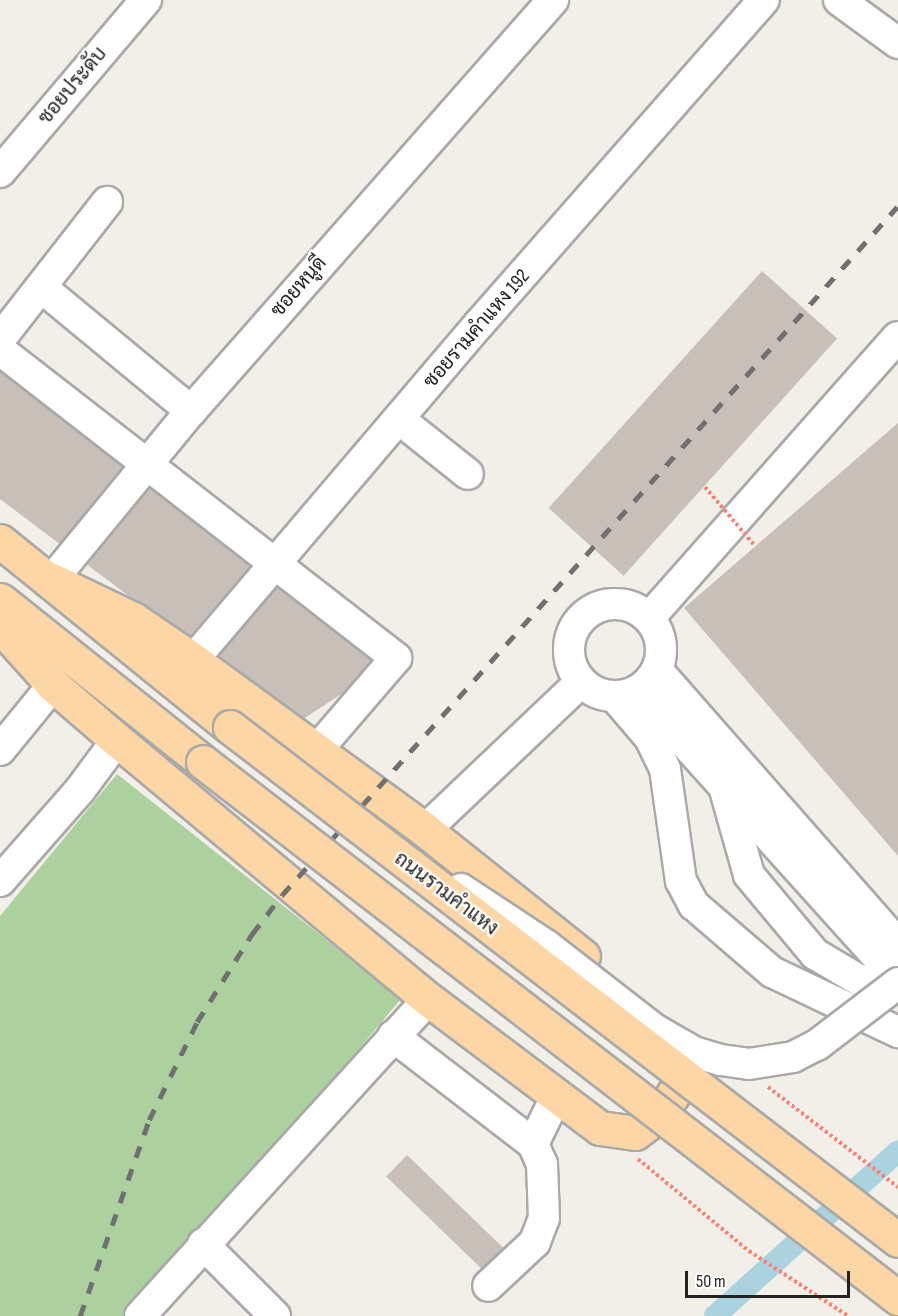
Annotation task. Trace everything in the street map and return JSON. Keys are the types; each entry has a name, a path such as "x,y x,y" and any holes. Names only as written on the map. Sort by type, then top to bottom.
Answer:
{"main road":[{"name":"ถนนรามคำแหง","path":"0,540 230,727 898,1240"},
{"path":"0,626 53,685 117,740 428,999 600,1128 635,1133 660,1114 691,1067 682,1044 665,1021 425,830 193,660 133,619 52,580"},
{"path":"0,600 203,762 898,1298"}],"street":[{"name":"ซอยประดับ","path":"0,172 146,0"},
{"name":"ซอยหนูดี","path":"52,580 191,411 553,0"},
{"name":"ซอยรามคำแหง 192","path":"193,660 399,419 764,0"},
{"path":"839,0 898,43"},
{"path":"0,339 107,202"},
{"path":"40,287 191,411"},
{"path":"648,618 898,337"},
{"path":"0,350 396,658 316,750"},
{"path":"399,419 468,474"},
{"path":"898,944 637,686 590,690 581,682 570,665 568,649 579,620 604,604 619,603 634,607 648,618 661,641 637,686 650,738 665,769 681,881 694,905 772,972 898,1032"},
{"path":"425,830 581,682"},
{"path":"0,750 53,685"},
{"path":"637,686 898,983"},
{"path":"0,881 80,790 117,740"},
{"path":"724,786 749,875 815,954 859,980 898,983"},
{"path":"380,843 520,926 674,1042 721,1060 749,1064 793,1057 817,1045 898,983"},
{"path":"140,1316 202,1244 428,999"},
{"path":"393,1036 533,1144 542,1164 544,1218 535,1242 488,1286"},
{"path":"533,1144 557,1095"},
{"path":"202,1244 275,1316"}],"path":[{"path":"705,487 755,546"},
{"path":"764,1084 898,1187"},
{"path":"635,1157 749,1251 848,1316"}],"green space":[{"path":"117,774 401,999 133,1316 0,1316 0,916"}],"building":[{"path":"762,271 837,339 624,576 549,508"},
{"path":"0,363 381,663 349,701 340,695 297,723 0,499"},
{"path":"898,423 898,856 684,608"},
{"path":"407,1155 506,1251 485,1272 386,1177"}],"waterway":[{"path":"715,1316 898,1151"}],"railway":[{"path":"80,1316 149,1120 197,1022 252,934 282,895 897,207"}]}
